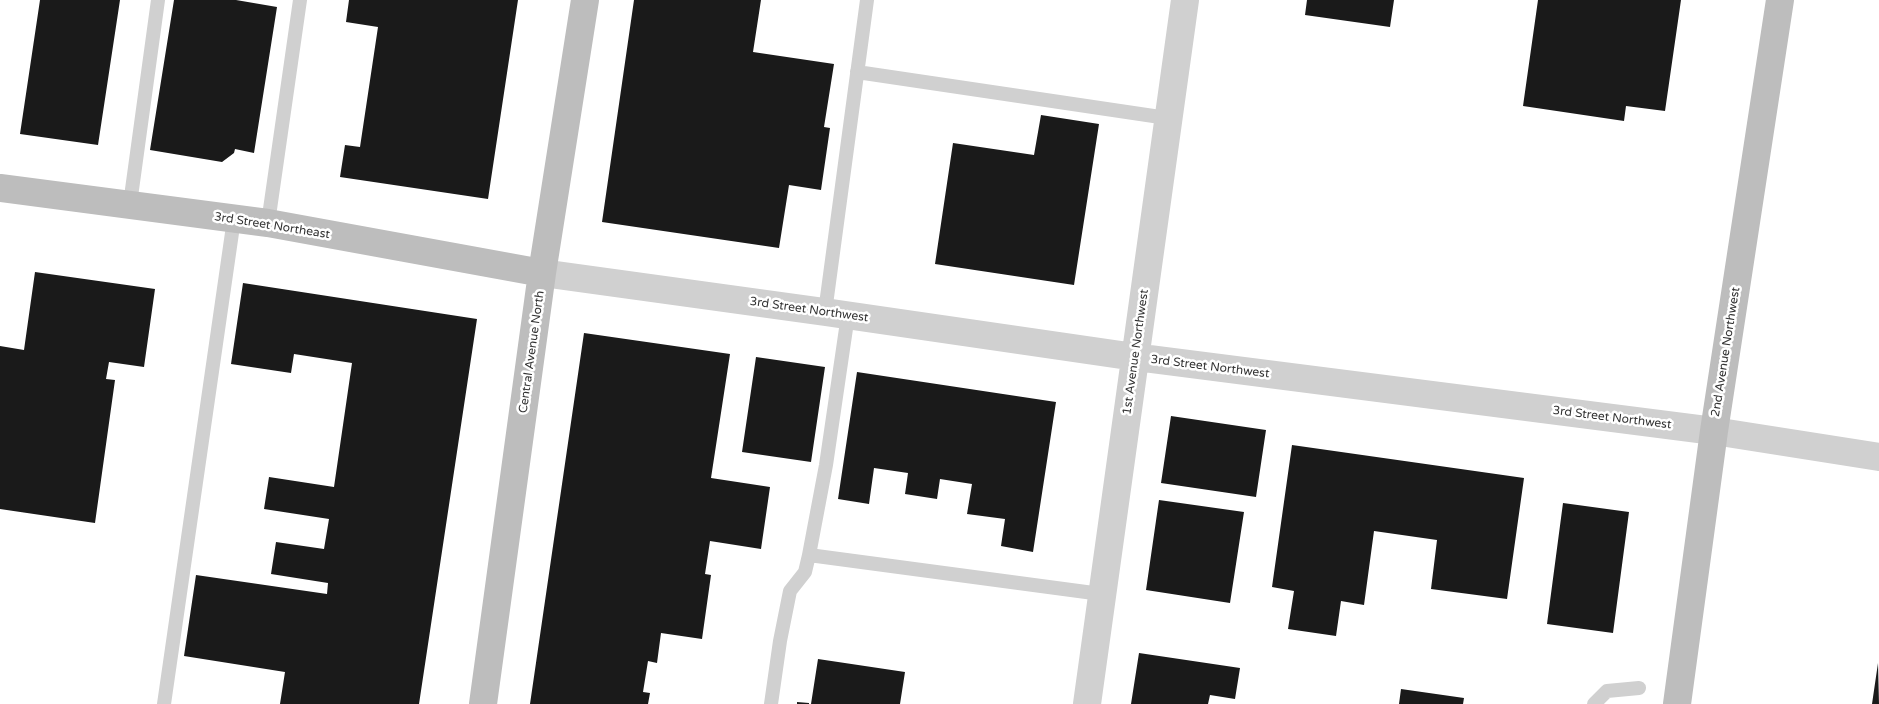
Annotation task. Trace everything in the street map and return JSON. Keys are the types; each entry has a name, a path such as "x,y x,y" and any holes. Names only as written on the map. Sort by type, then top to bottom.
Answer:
{"street":[{"name":"Central Avenue North","path":"483,704 542,273 585,0"},
{"name":"1st Avenue Northwest","path":"1086,704 1185,0"},
{"name":"2nd Avenue Northwest","path":"1676,704 1714,431 1780,0"},
{"name":"3rd Street Northeast","path":"0,188 268,223 542,273"},
{"name":"3rd Street Northwest","path":"542,273 836,313 1135,357 1714,431 1879,457"}],"lane":[{"path":"130,204 158,0"},
{"path":"268,223 300,0"},
{"path":"772,704 780,641 790,591 806,572 826,464 836,313 857,72 867,0"},
{"path":"857,72 1168,118"},
{"path":"164,704 234,219"},
{"path":"809,555 1101,594"},
{"path":"1594,704 1607,691 1639,688"}],"building":[{"path":"40,0 120,0 98,145 20,134"},
{"path":"174,0 236,0 277,7 254,153 235,149 234,153 222,162 150,150"},
{"path":"349,0 518,0 488,199 340,177 345,145 360,147 378,27 346,22"},
{"path":"634,0 761,0 753,52 834,64 824,127 830,128 821,190 789,185 779,248 602,222"},
{"path":"1307,0 1394,0 1390,27 1305,15"},
{"path":"1538,0 1681,0 1665,111 1626,106 1624,121 1523,106"},
{"path":"1041,115 1099,124 1074,285 935,264 953,143 1034,155"},
{"path":"35,272 155,289 144,367 109,362 106,379 115,380 95,523 0,509 0,346 24,350"},
{"path":"243,283 477,319 419,704 280,704 285,672 184,656 196,575 327,594 328,583 271,574 276,542 324,549 329,519 264,509 269,477 334,487 352,363 294,354 291,373 231,364"},
{"path":"584,333 730,354 711,478 770,487 761,549 710,541 705,574 711,575 702,639 661,633 657,663 648,661 643,692 650,693 648,704 530,704"},
{"path":"756,357 825,367 811,462 742,452"},
{"path":"857,372 1056,402 1033,552 1001,546 1005,519 967,514 972,484 940,479 937,499 905,494 908,473 874,468 869,504 838,499"},
{"path":"1171,416 1266,430 1256,497 1161,483"},
{"path":"1292,445 1524,478 1507,599 1431,589 1437,540 1374,531 1364,605 1341,601 1336,636 1288,629 1294,591 1272,587"},
{"path":"1159,500 1244,512 1230,603 1146,590"},
{"path":"1563,503 1629,512 1613,633 1547,624"},
{"path":"1139,653 1240,668 1235,699 1210,695 1208,704 1131,704"},
{"path":"818,659 905,672 900,704 811,704"},
{"path":"1878,663 1879,704 1872,704"},
{"path":"1401,689 1464,698 1463,704 1399,704"},
{"path":"797,702 809,703 809,704 797,704"}]}
